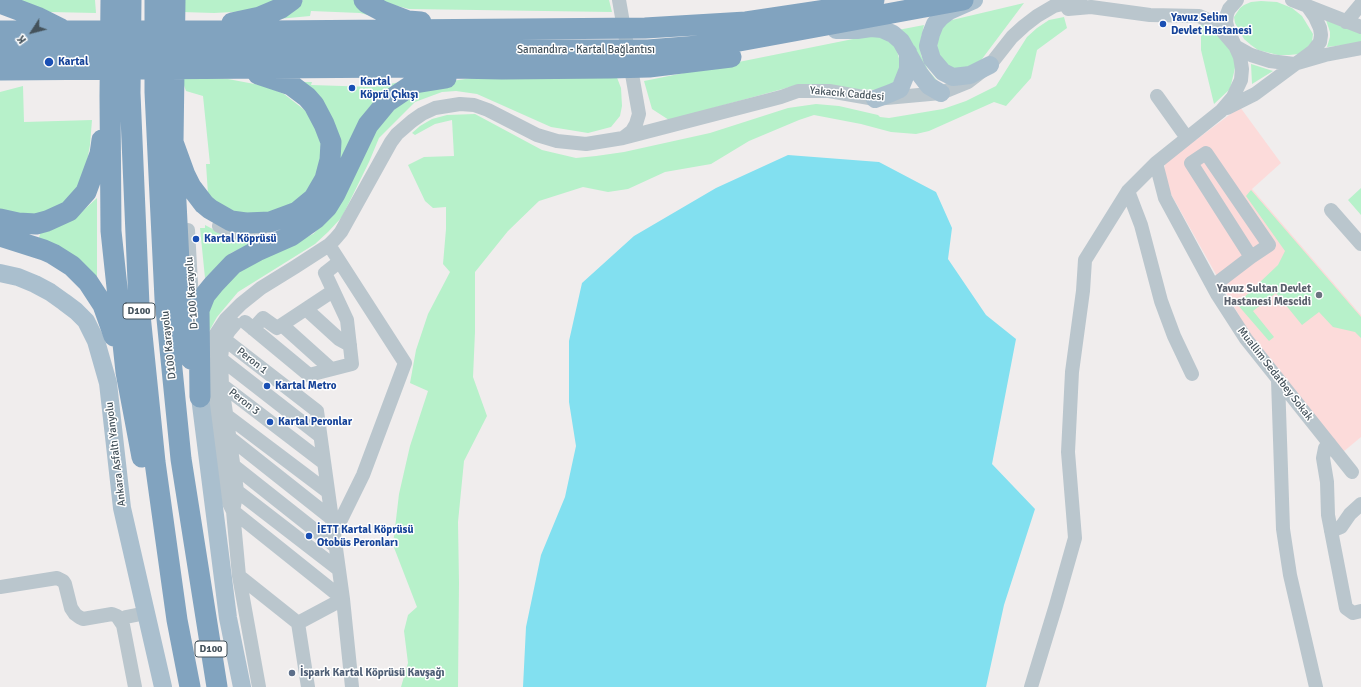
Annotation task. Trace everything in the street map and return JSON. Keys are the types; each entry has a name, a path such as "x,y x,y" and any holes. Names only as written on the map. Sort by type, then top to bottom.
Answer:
{"highway":[{"name":"D100","path":"131,0 130,94 139,304 155,462 177,620 190,687"},
{"name":"D100 Karayolu","path":"155,0 155,92 164,300 181,459 217,687"},
{"path":"175,0 173,142 182,322 200,397"},
{"path":"0,82 64,70 203,49 260,17 281,8 292,0"},
{"path":"364,0 382,11 408,21 483,30"},
{"name":"Samandıra - Kartal Bağlantısı","path":"203,49 483,30 645,28 746,22 832,9 874,0"},
{"name":"Samandıra - Kartal Bağlantısı","path":"203,49 649,59 963,0"},
{"path":"110,2 111,231 126,372 155,525 177,620"},
{"path":"0,3 37,17 65,40"},
{"path":"0,31 65,40 203,49 406,67 502,69"},
{"path":"0,50 65,40"},
{"path":"173,142 191,187 204,204 231,221 246,223 270,222 297,212 314,198 325,179 330,160 331,142 324,124 307,96 290,85 250,71 203,49"},
{"path":"200,397 199,310 205,295 233,264 257,251 291,236 315,219 327,207 335,194 368,125 387,102 415,83 502,69 608,59"},
{"path":"0,70 64,70"},
{"path":"0,219 18,223 36,224 47,221 69,211 78,202 86,192 100,154 110,96"},
{"path":"0,236 53,254 72,266 81,274 96,292 103,304 126,372"},
{"path":"205,610 224,687"}],"main road":[{"path":"974,0 949,11 941,17 931,34 928,46 932,60 943,72 953,77 970,76 990,65"},
{"path":"807,30 858,30 871,28 882,29 893,34 901,41 908,51 919,73 929,86 941,92"},
{"path":"874,99 900,88 908,69 908,51"},
{"name":"Ankara Asfaltı Yanyolu","path":"0,273 18,277 50,292 76,311 86,321 92,330 108,383 122,508 163,687"},
{"path":"200,397 228,618 242,687"}],"street":[{"path":"619,0 639,114 632,131 623,138"},
{"name":"Yakacık Caddesi","path":"295,268 329,245 341,232 397,134 422,114 435,108 460,104 474,105 488,110 537,135 573,144 586,144 623,138 798,91 829,90 874,99 941,92 968,82 990,65 1012,37 1037,16 1059,5 1080,0"},
{"path":"1031,687 1075,538 1068,452 1072,372 1083,291 1085,260 1128,192 1156,163 1221,111 1233,97 1241,80 1241,63 1226,22 1229,9 1237,0"},
{"path":"1292,0 1361,27"},
{"path":"1346,22 1361,4"},
{"path":"1221,111 1255,94 1313,51 1320,42 1321,35 1320,28 1315,17 1308,7"},
{"name":"Yakacık Caddesi","path":"1048,11 1072,8 1091,8 1150,15 1199,16 1216,25 1235,46 1251,55 1270,61 1294,64"},
{"path":"1294,64 1325,55 1361,48"},
{"path":"1157,96 1187,138"},
{"path":"637,102 648,120 656,124 672,125"},
{"path":"1213,286 1251,257 1269,246 1206,153 1191,163 1251,257"},
{"name":"Muallim Sedatbey Sokak","path":"1156,163 1165,198 1213,286 1246,339 1352,472"},
{"path":"1128,192 1142,225 1161,301 1174,336 1192,374"},
{"path":"1331,210 1361,244"},
{"path":"234,466 334,541 363,475 405,363 329,245"},
{"path":"333,291 277,328 263,318 249,326 309,375 352,364 347,320 325,273 339,262"},
{"path":"259,687 239,576 233,511 237,491 222,385 221,359 224,340 228,331 271,287 295,268"},
{"path":"295,268 261,288 240,304 226,319 214,337 211,349 210,364 211,381 229,503 233,511 342,599 298,623"},
{"path":"306,309 339,339 350,345"},
{"path":"282,325 331,369"},
{"name":"Peron 1","path":"224,340 317,411 352,687"},
{"path":"221,359 320,436"},
{"path":"1278,380 1283,529 1290,575 1316,687"},
{"name":"Peron 3","path":"222,385 324,463"},
{"path":"226,415 328,492"},
{"path":"230,438 331,518"},
{"path":"1329,443 1324,448 1324,458 1327,482 1328,515 1331,531 1346,608 1353,613 1361,611"},
{"path":"237,491 338,569"},
{"path":"1331,531 1341,527 1350,514 1361,504"},
{"path":"239,576 298,623 308,687"},
{"path":"0,587 57,578 65,584 71,608 79,617 84,619 112,614 117,616 121,620 135,687"},
{"path":"121,620 126,617 146,613"}],"shaded area":[{"path":"1240,107 1281,163 1252,189 1361,315 1361,437 1343,452 1250,335 1163,180 1165,163"}],"green space":[{"path":"11,0 95,0 96,13 50,12"},
{"path":"183,0 275,0 251,11 214,13 182,12"},
{"path":"303,0 355,0 375,17 360,13 311,11 310,16 278,19"},
{"path":"374,0 609,0 612,12 409,9"},
{"path":"1251,2 1277,2 1292,8 1302,16 1313,34 1312,42 1306,49 1299,54 1278,55 1258,50 1244,39 1235,23 1234,17 1244,5"},
{"path":"1024,3 976,67 957,73 936,54 940,26 952,20"},
{"path":"1064,17 1067,28 1037,50 1031,78 1006,106 994,102 929,131 916,134 891,132 861,124 814,115 749,141 711,164 665,172 628,189 608,192 583,187 539,201 508,231 475,272 473,377 487,416 464,461 458,522 458,687 401,687 408,663 404,631 408,615 417,607 393,545 399,494 410,446 428,391 410,383 416,350 428,314 450,272 443,264 446,207 433,208 425,201 408,165 424,157 454,156 452,120 435,124 415,135 412,133 432,119 447,115 475,114 542,150 576,158 624,152 710,133 788,108 816,104 839,106 889,118 943,109 966,101 996,86 1027,37 1049,20"},
{"path":"1326,20 1361,32 1361,43 1327,47 1330,32"},
{"path":"1201,24 1223,39 1233,51 1236,64 1230,89 1214,104 1201,50"},
{"path":"924,25 920,43 921,55 928,70 941,85 937,85 898,30"},
{"path":"868,36 882,37 896,47 901,66 893,83 880,90 790,87 669,120 652,109 644,81"},
{"path":"1251,64 1273,71 1252,84"},
{"path":"616,75 621,88 622,106 620,116 611,127 588,133 551,127 477,94 456,91 442,92 415,102 379,138 342,217 315,244 238,292 217,317 207,335 205,317 216,294 235,273 313,234 333,215 375,125 419,90 445,82 472,78"},
{"path":"181,77 228,79 265,86 284,94 314,118 321,137 320,168 306,193 296,202 257,219 222,208 208,194 206,164 210,164 203,96 186,91"},
{"path":"298,82 312,82 311,85 374,87 400,82 381,94 367,110 357,129 342,168"},
{"path":"23,86 24,122 92,120 90,145 84,178 69,202 38,215 0,212 0,92"},
{"path":"1361,188 1361,215 1348,200"},
{"path":"1251,190 1361,317 1361,338 1355,332 1333,327 1319,312 1302,325 1276,293 1253,311 1274,337 1269,341 1237,304 1278,265 1285,251 1246,196"},
{"path":"97,198 97,285 38,242 41,230 76,217"},
{"path":"205,225 226,236 242,240 254,240 254,242 231,253 205,278 200,228 205,228"}],"water":[{"path":"788,155 879,162 936,192 952,228 948,259 986,315 1016,339 992,464 1035,509 1004,605 986,687 523,687 526,627 541,555 565,497 576,446 569,402 569,341 582,283 634,236 716,188"}],"place":[{"name":"Yavuz Seli̇m Devlet Hastanesi̇","path":"1163,24"},
{"name":"Kartal","path":"49,62"},
{"name":"Kartal Köprü Çıkışı","path":"352,88"},
{"name":"Kartal Köprüsü","path":"196,239"},
{"name":"Yavuz Sultan Devlet Hastanesi Mescidi","path":"1319,295"},
{"name":"Kartal Metro","path":"267,386"},
{"name":"Kartal Peronlar","path":"270,422"},
{"name":"İETT Kartal Köprüsü Otobüs Peronları","path":"309,536"},
{"name":"İspark Kartal Köprüsü Kavşağı","path":"292,673"}]}
